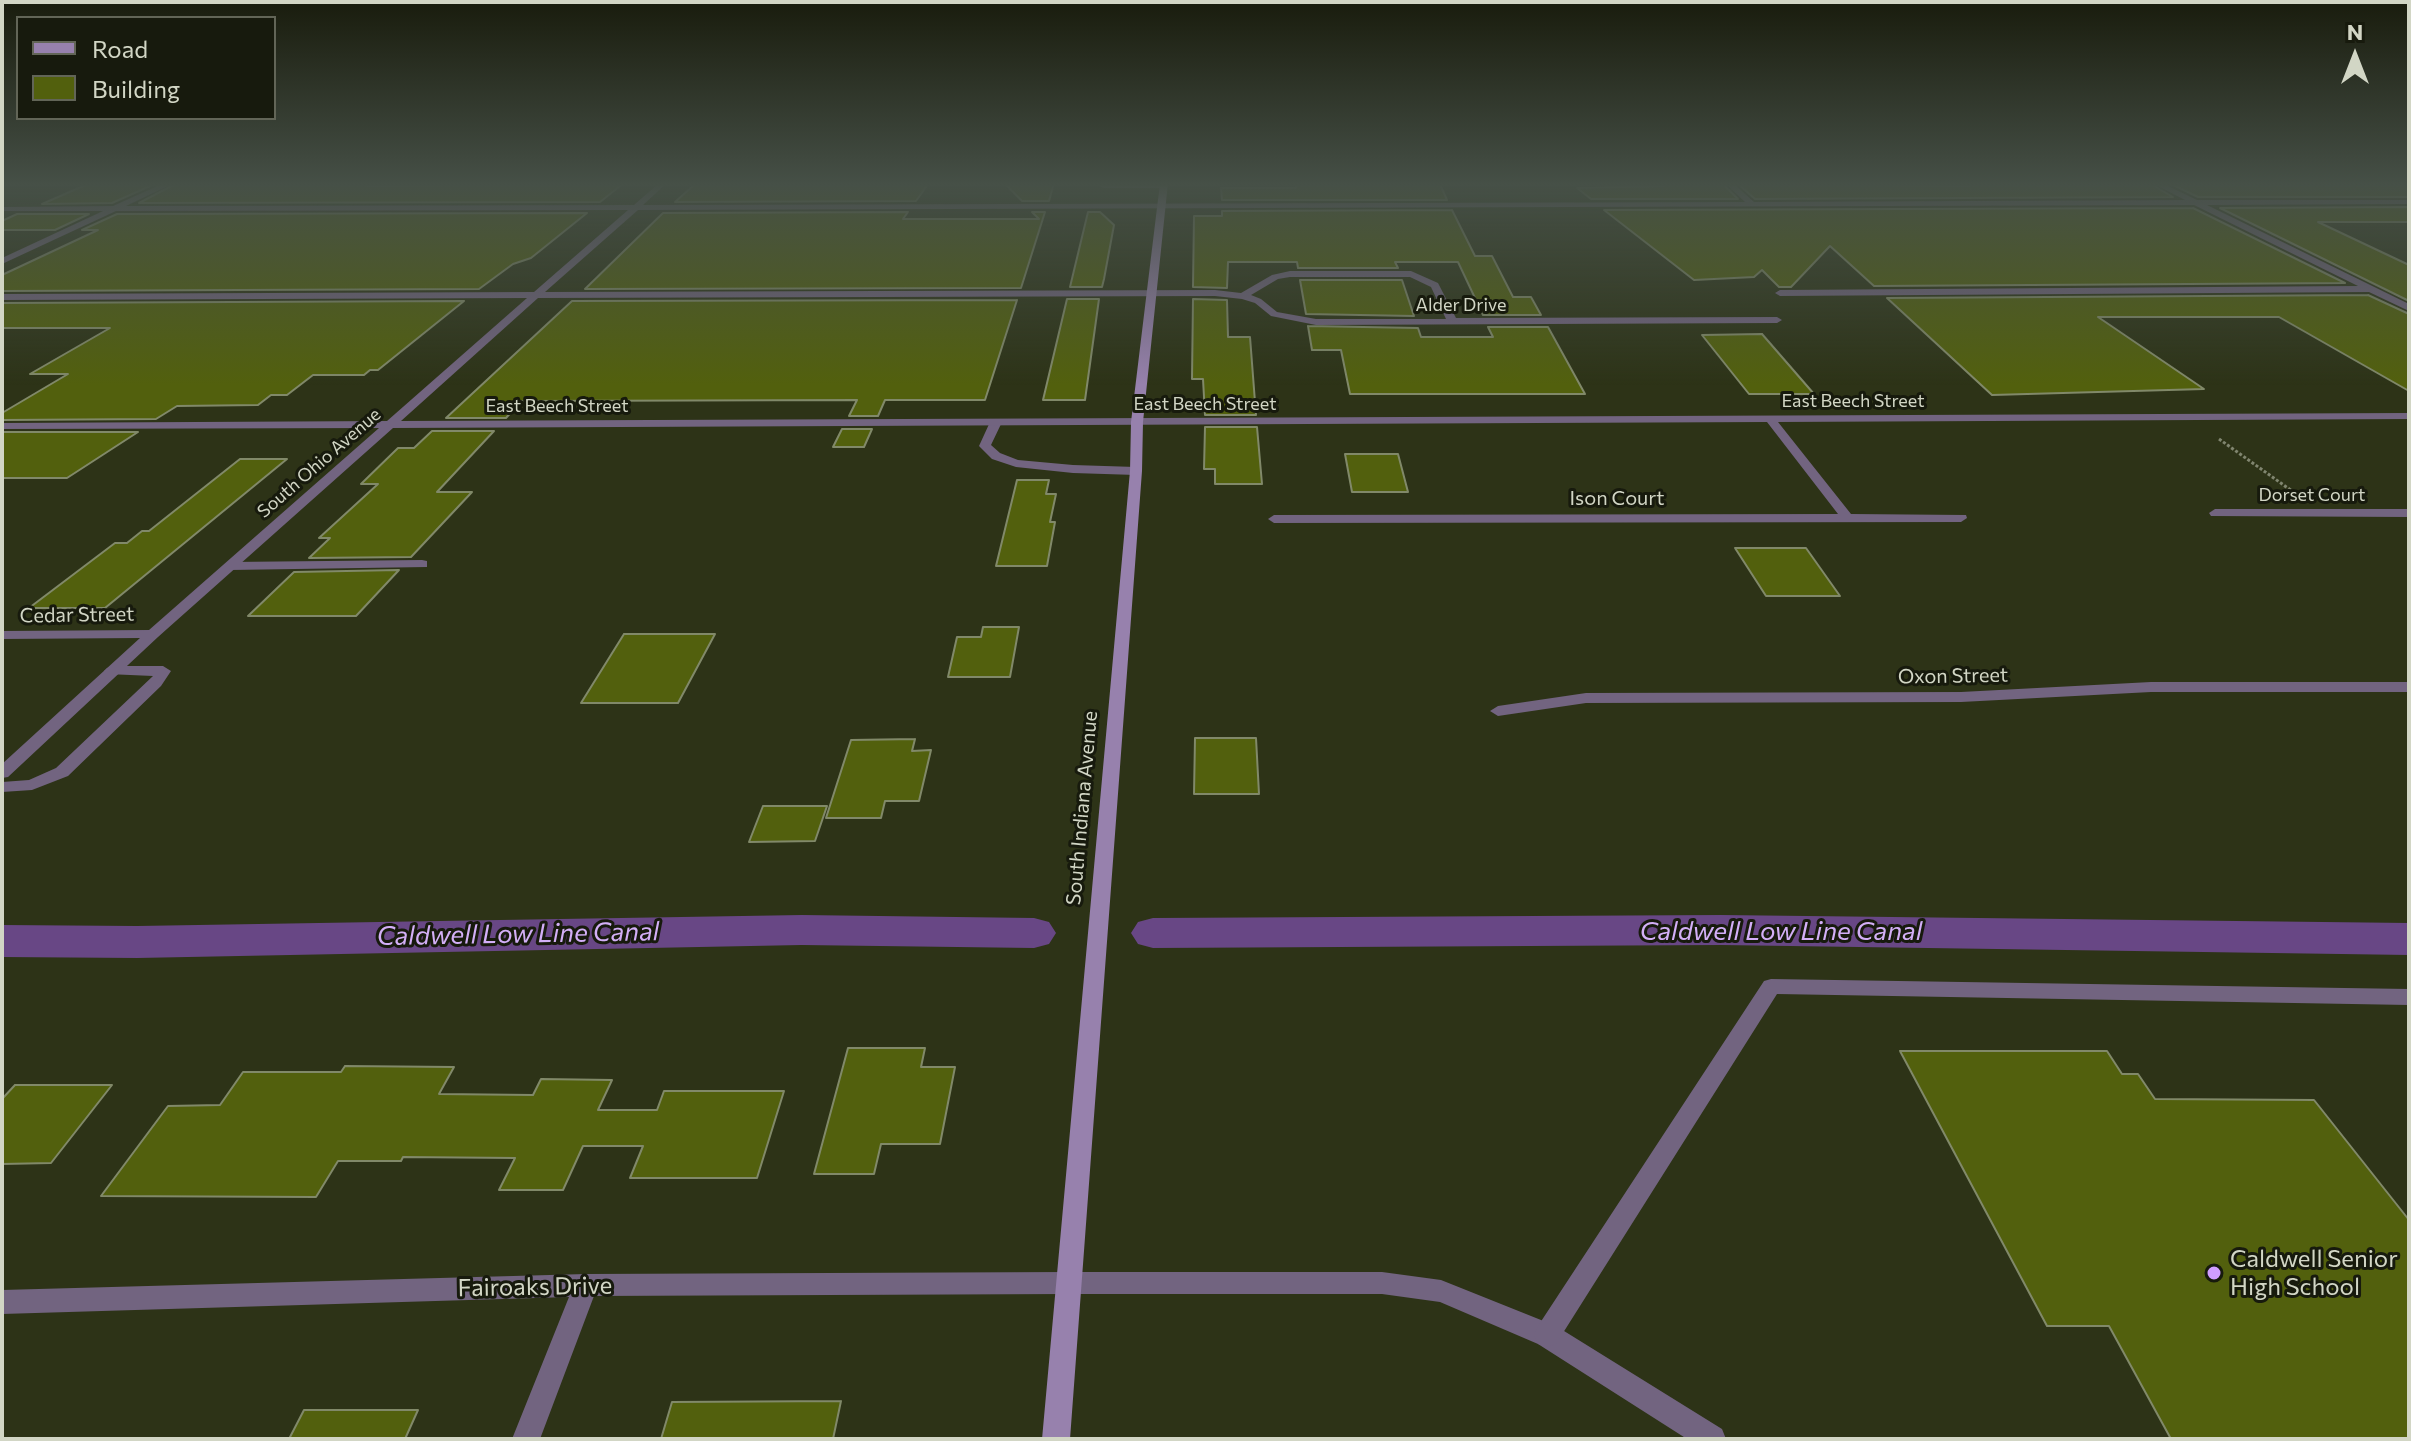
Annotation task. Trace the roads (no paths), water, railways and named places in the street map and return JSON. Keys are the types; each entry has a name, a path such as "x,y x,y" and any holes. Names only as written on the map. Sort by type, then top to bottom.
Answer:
{"main road":[{"name":"South Indiana Avenue","path":"1056,1439 1136,471 1137,422 1157,250"}],"street":[{"path":"2,261 25,250"},
{"name":"South Ohio Avenue","path":"2,773 153,634 587,250"},
{"path":"2292,250 2409,308"},
{"path":"1243,296 1275,277 1290,274 1411,274 1435,285 1452,321"},
{"path":"1780,293 2371,289"},
{"name":"Alder Drive","path":"2,297 1151,292 1243,296 1258,301 1274,314 1294,320 1777,320"},
{"name":"East Beech Street","path":"2,426 2409,416"},
{"path":"1770,419 1847,518"},
{"path":"996,422 985,446 996,456 1016,463 1136,471"},
{"name":"Dorset Court","path":"2215,513 2409,513"},
{"name":"Ison Court","path":"1274,519 1961,518"},
{"path":"230,566 422,564"},
{"name":"Cedar Street","path":"2,635 153,634"},
{"path":"2,787 32,785 62,772 156,683 163,671 112,671"},
{"name":"Oxon Street","path":"1498,711 1586,698 1961,697 2151,687 2409,687"},
{"path":"1547,1335 1771,986 2409,997"},
{"name":"Fairoaks Drive","path":"2,1302 586,1285 1382,1283 1441,1291 1547,1335 1712,1439"},
{"path":"526,1439 586,1285"}],"waterway":[{"name":"Caldwell Low Line Canal","path":"2,941 137,942 802,930 1034,933"},
{"name":"Caldwell Low Line Canal","path":"1153,933 1721,930 2409,939"}],"place":[{"name":"Caldwell Senior High School","path":"2214,1273"}]}
